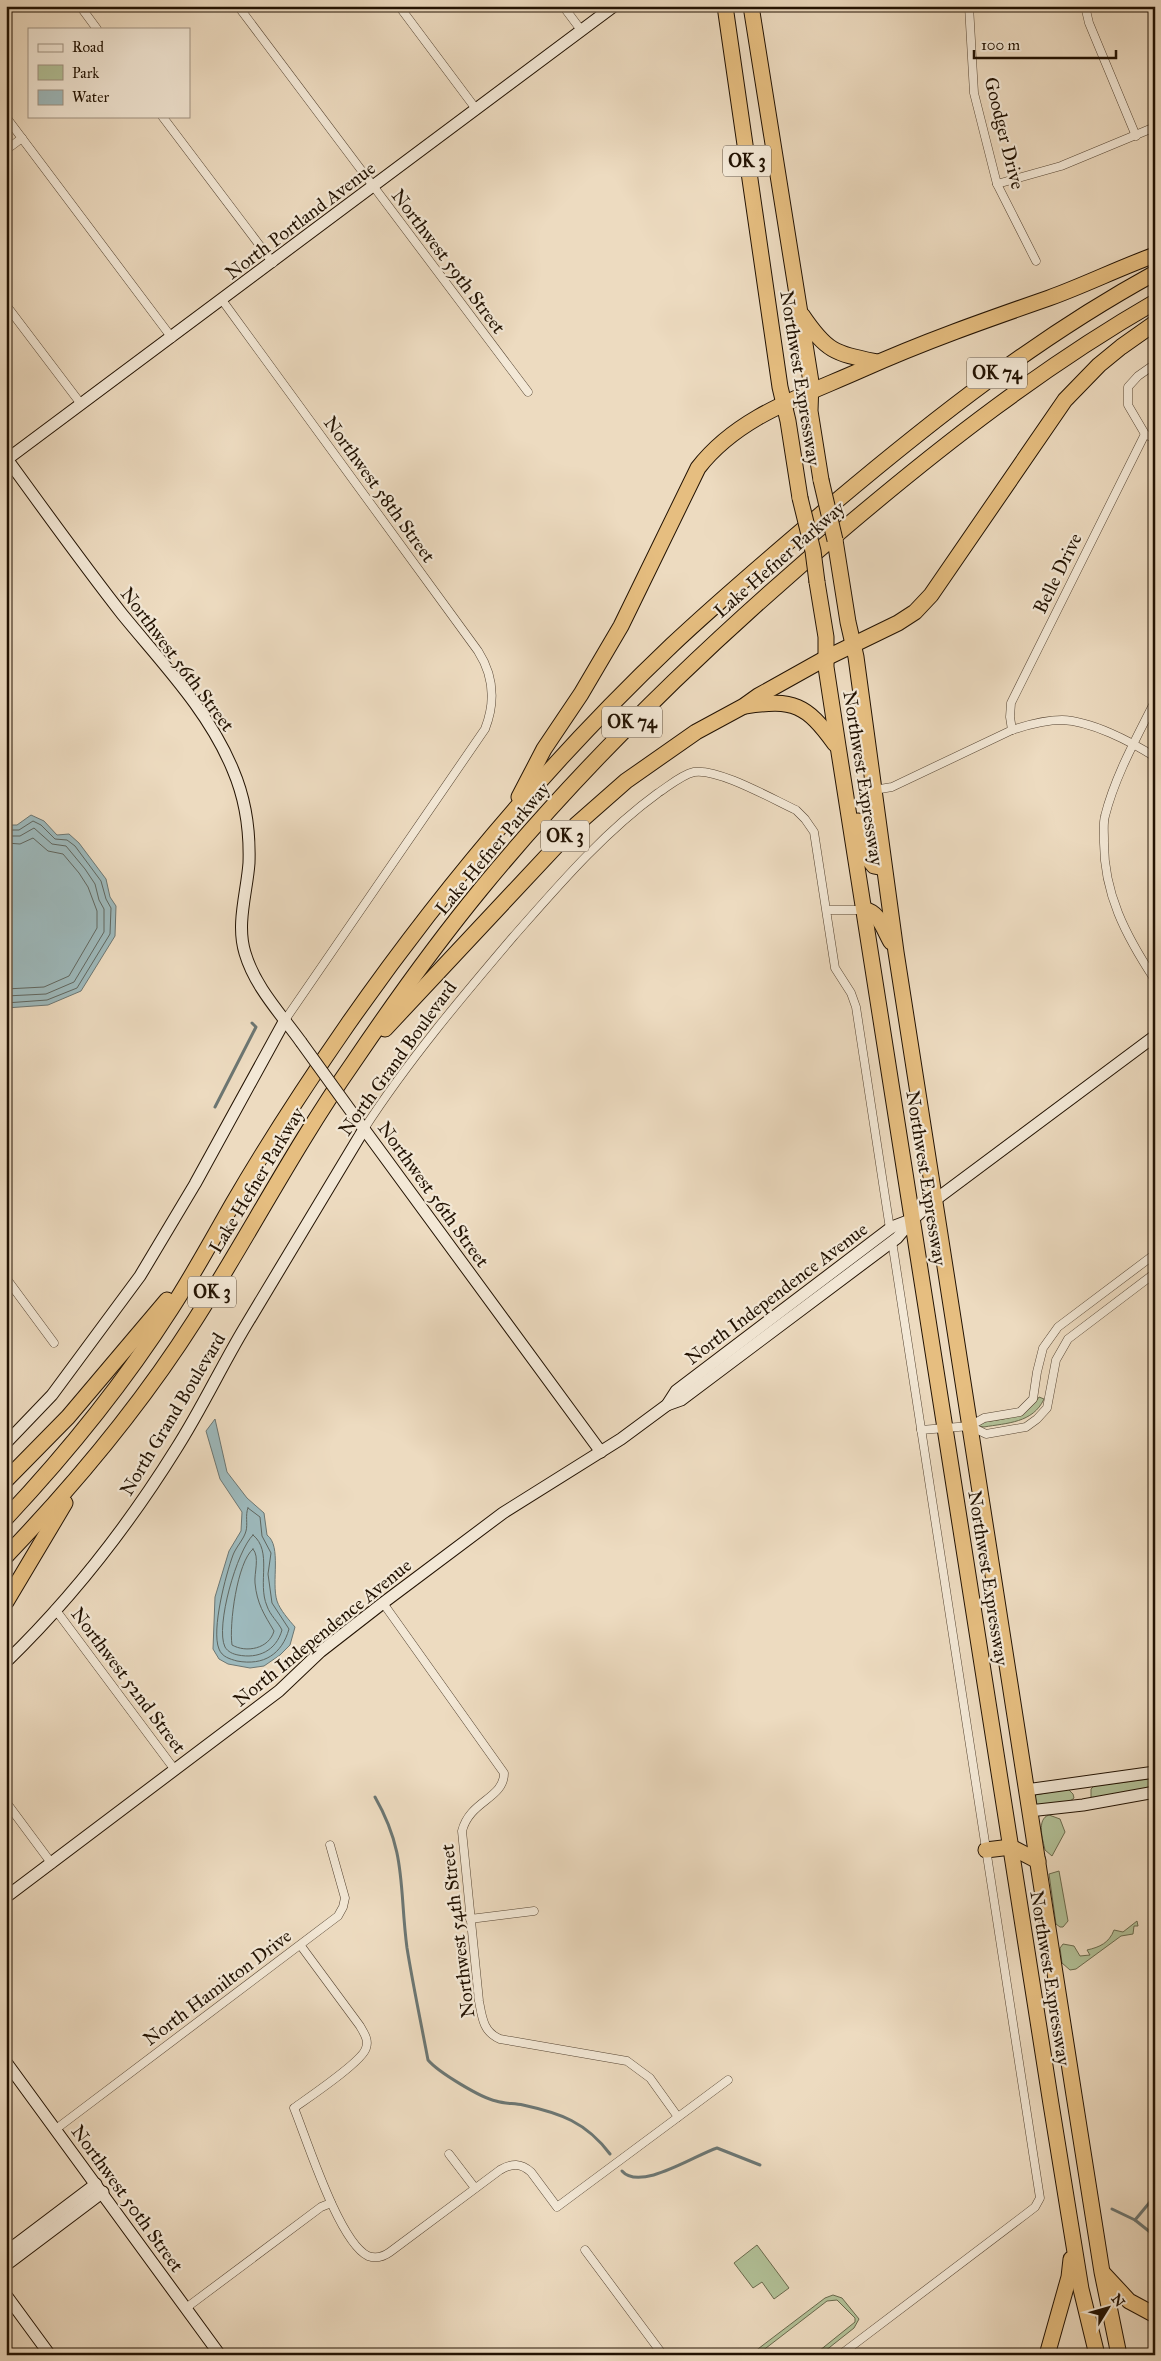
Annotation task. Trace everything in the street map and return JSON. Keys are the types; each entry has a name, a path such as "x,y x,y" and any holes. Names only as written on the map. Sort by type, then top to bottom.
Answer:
{"highway":[{"name":"Northwest Expressway","path":"725,6 784,404 800,498 818,582 838,746 1072,2237 1081,2289 1097,2355"},
{"name":"Northwest Expressway","path":"751,6 800,311 810,391 810,411 821,480 839,564 853,644 896,952 1029,1811 1102,2272 1119,2355"},
{"path":"784,404 877,362 1155,255"},
{"name":"Lake Hefner Parkway","path":"6,1518 56,1463 121,1382 171,1310 234,1202 346,1027 426,919 508,818 589,729 670,647 782,547 899,449 999,371 1081,316 1155,273"},
{"name":"Lake Hefner Parkway","path":"6,1556 90,1463 128,1414 194,1321 293,1156 350,1066 430,955 481,889 615,738 704,651 797,568 925,460 1056,363 1155,302"},
{"path":"800,311 817,337 827,346 849,357 877,362"},
{"path":"853,644 898,623 914,612 931,595 1065,400 1099,365 1120,347 1155,323"},
{"name":"OK 3","path":"508,818 544,749 582,694 621,626 698,468 712,450 727,437 784,404"},
{"name":"OK 3","path":"350,1066 588,814 650,762 696,732 853,644"},
{"path":"744,706 778,702 802,708 822,725 838,746"},
{"path":"843,777 870,861 874,866 884,868"},
{"path":"865,910 874,913 878,917 896,952"},
{"path":"6,1480 68,1416 202,1259"},
{"path":"6,1602 90,1463"},
{"path":"1002,1790 1021,1810 1029,1811"},
{"path":"986,1850 1011,1847 1038,1861"},
{"path":"1047,2355 1069,2276 1072,2237"},
{"path":"1102,2272 1129,2301 1155,2315"}],"street":[{"path":"80,6 95,28"},
{"name":"Northwest 59th Street","path":"238,6 528,392"},
{"path":"399,6 476,109"},
{"path":"563,6 581,30"},
{"name":"North Portland Avenue","path":"7,460 273,263 614,6"},
{"name":"Goodger Drive","path":"969,6 974,92 998,184 1036,261"},
{"path":"1085,6 1089,23 1136,136"},
{"path":"6,117 172,338"},
{"path":"164,118 273,263"},
{"path":"998,184 1061,166 1155,127"},
{"path":"6,150 22,138"},
{"name":"Northwest 58th Street","path":"222,300 478,651 490,675 492,704 486,729 285,1020"},
{"path":"6,305 81,404"},
{"path":"1155,364 1138,376 1128,387 1128,405 1145,434 1155,439"},
{"name":"Belle Drive","path":"1012,730 1010,717 1012,702 1145,434"},
{"name":"Northwest 56th Street","path":"7,460 117,607 200,710 224,749 234,772 246,818 249,862 242,920 244,951 257,980 601,1452"},
{"path":"1155,701 1134,744 1105,818 1104,860 1112,896 1128,939 1155,980"},
{"path":"874,790 892,788 1012,730 1028,725 1062,720 1092,727 1134,744 1155,757"},
{"name":"North Grand Boulevard","path":"6,1662 55,1610 113,1540 177,1447 245,1328 380,1105 470,987 538,909 620,823 677,780 693,772 711,771 796,810 805,818 816,841 827,910"},
{"path":"865,910 827,910 835,968 851,993 856,1007 890,1229"},
{"path":"6,1443 52,1395 140,1276 194,1184 285,1020"},
{"name":"North Independence Avenue","path":"6,1897 279,1691 324,1648 383,1603 504,1514 601,1452 667,1405 681,1400 892,1241 935,1200 1155,1036"},
{"name":"North Independence Avenue","path":"667,1405 676,1391 890,1229 913,1219"},
{"path":"840,2355 1035,2207 1040,2198 1040,2188 892,1241"},
{"path":"921,1430 970,1426 984,1418 1020,1412 1033,1398 1043,1348 1053,1333 1084,1306 1155,1254"},
{"path":"970,1426 986,1434 1026,1427 1047,1408 1056,1360 1068,1339 1155,1274"},
{"path":"6,1278 54,1342"},
{"path":"1053,1333 1064,1346"},
{"path":"1035,1385 1052,1389"},
{"name":"Northwest 54th Street","path":"383,1603 504,1773 501,1787 468,1815 462,1831 479,2001 488,2031 500,2038 627,2061 650,2078 678,2117"},
{"name":"Northwest 52nd Street","path":"55,1610 175,1770"},
{"path":"1026,1790 1155,1772"},
{"path":"1080,1783 1083,1805"},
{"path":"1029,1811 1083,1805 1155,1792"},
{"path":"6,1802 52,1864"},
{"name":"North Hamilton Drive","path":"56,2129 329,1924 343,1907 344,1893 330,1845"},
{"path":"470,1920 534,1911"},
{"path":"301,1946 360,2026 367,2041 367,2048 359,2059 294,2108 331,2203 361,2251 375,2257 390,2252 506,2167 519,2165 531,2172 557,2207 728,2080"},
{"name":"Northwest 50th Street","path":"6,2062 100,2188 220,2355"},
{"path":"449,2154 475,2188"},
{"path":"6,2252 100,2188"},
{"path":"6,2264 100,2188"},
{"path":"186,2308 321,2207 331,2203"},
{"path":"585,2250 663,2355"},
{"path":"6,2295 50,2355"}],"green space":[{"path":"1039,1397 1044,1399 1039,1407 1026,1417 1002,1424 978,1426 978,1423 1004,1419 1020,1414 1034,1404"},
{"path":"1155,1778 1155,1790 1096,1799 1091,1797 1091,1789 1094,1786"},
{"path":"1068,1789 1074,1798 1069,1802 1037,1807 1035,1795"},
{"path":"1049,1815 1060,1819 1065,1832 1052,1856 1045,1850 1041,1830 1045,1817"},
{"path":"1059,1871 1068,1921 1063,1927 1056,1924 1049,1874"},
{"path":"1137,1921 1138,1926 1134,1926 1133,1934 1121,1936 1076,1969 1070,1970 1062,1963 1060,1948 1063,1944 1074,1946 1080,1956 1090,1955 1087,1950 1104,1944 1114,1930 1123,1932"},
{"path":"757,2245 789,2288 774,2299 762,2282 753,2288 734,2263"},
{"path":"833,2295 842,2298 859,2319 854,2328 820,2355 814,2355 855,2322 855,2318 837,2300 827,2301 757,2355 750,2355 825,2298"}],"water":[{"path":"31,815 44,821 57,835 69,834 79,843 106,879 110,897 116,906 115,936 81,991 48,1005 6,1008 6,825 17,825"},
{"path":"215,1419 227,1472 247,1498 264,1513 267,1535 274,1547 275,1593 277,1601 282,1611 295,1627 290,1645 264,1666 250,1668 228,1664 219,1659 213,1649 215,1597 229,1551 241,1531 242,1512 220,1479 206,1431"}],"waterway":[{"path":"215,1107 256,1027 252,1023"},
{"path":"375,1797 385,1817 397,1854 407,1948 428,2060 450,2077 489,2099 536,2108 571,2120 591,2134 610,2154"},
{"path":"622,2171 630,2176 654,2175 717,2148 760,2165"},
{"path":"1135,2220 1155,2196"},
{"path":"1112,2209 1135,2220 1155,2236"}]}
